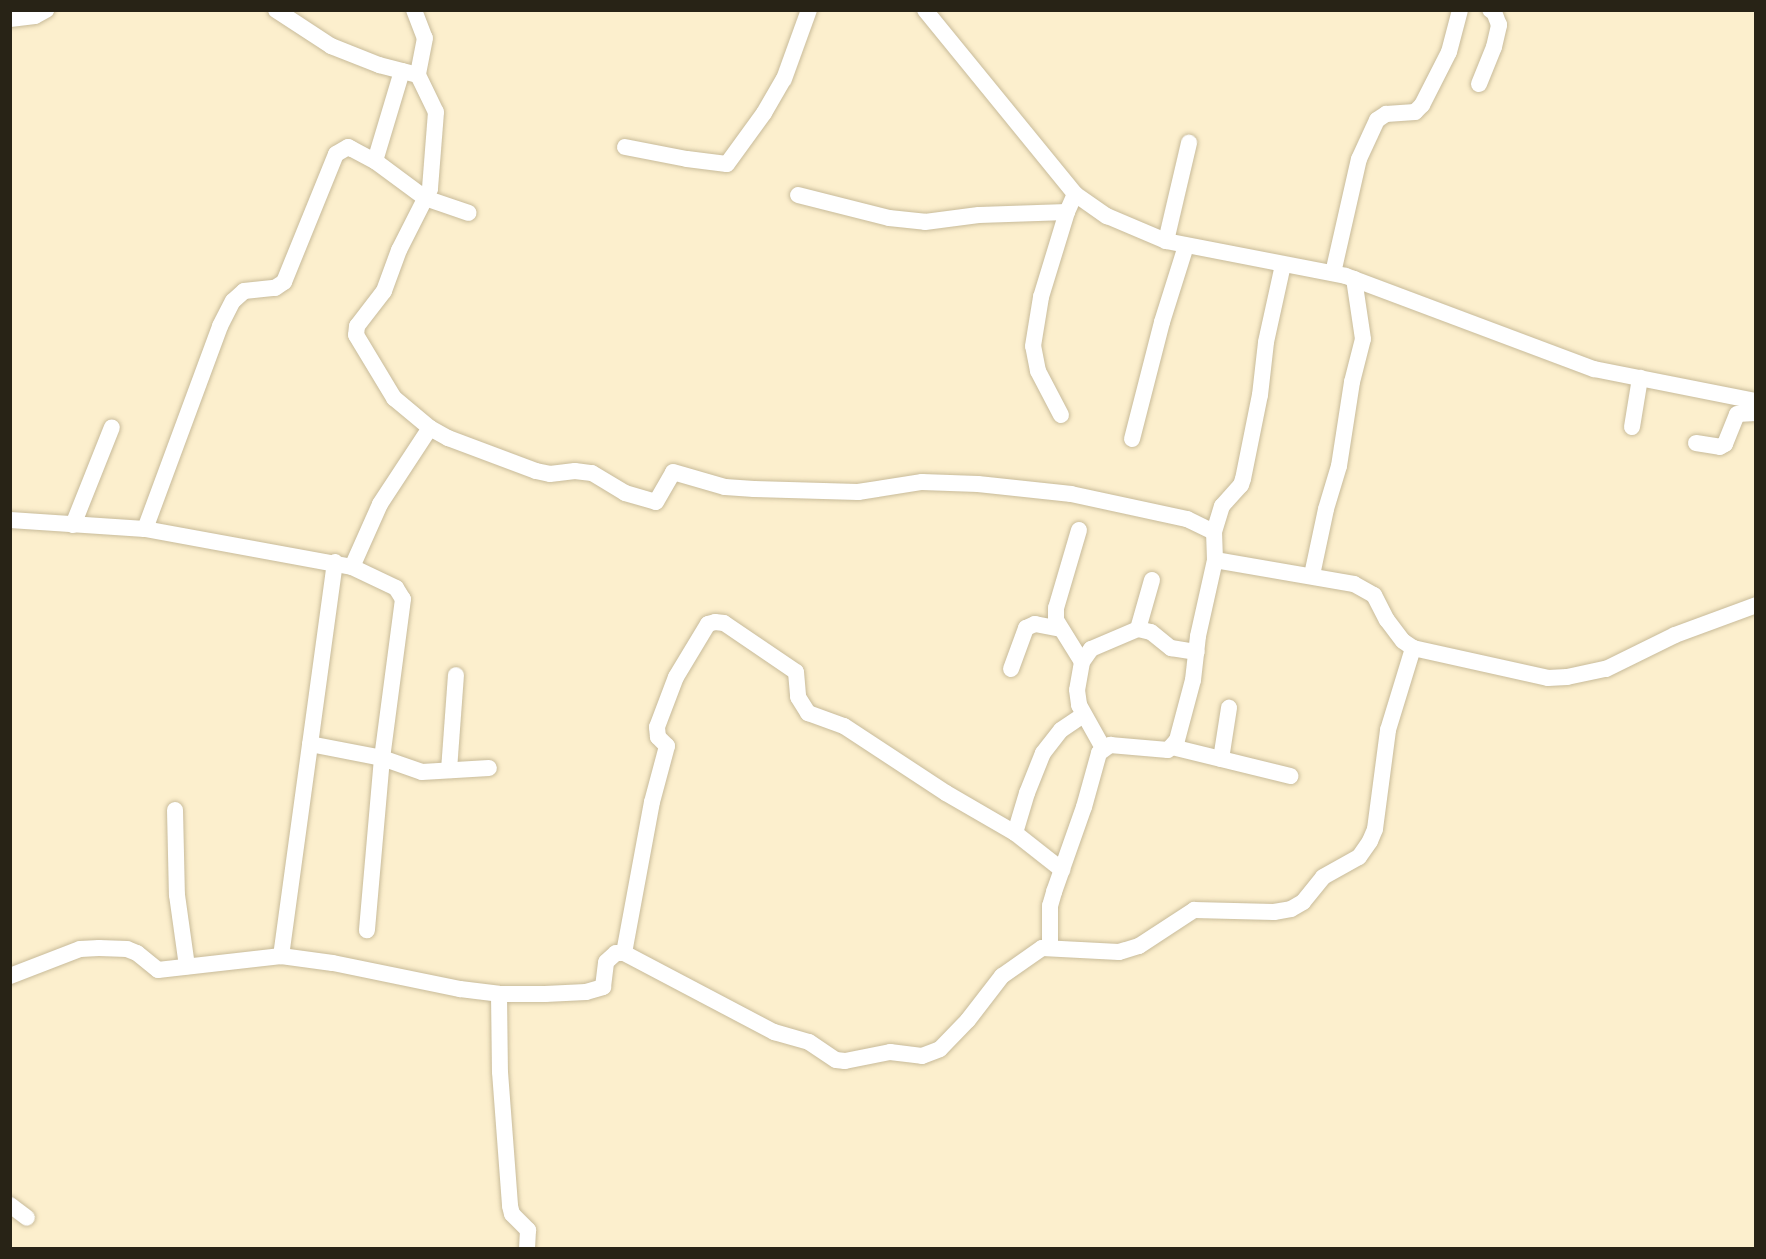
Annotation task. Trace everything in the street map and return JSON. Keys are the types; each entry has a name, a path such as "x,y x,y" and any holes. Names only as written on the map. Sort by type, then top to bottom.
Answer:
{"street":[{"path":"10,19 35,16 46,10"},
{"path":"276,10 331,46 379,65 410,73 435,112 430,189 399,250 384,291 357,326 356,335 394,398 430,428 448,438 536,471 550,474 575,471 592,473 625,493 656,502 673,472 725,487 754,489 858,492 922,482 963,483 1071,494 1187,519 1214,532"},
{"path":"375,161 425,39 414,10"},
{"path":"626,147 727,164 764,113 784,79 809,10"},
{"path":"925,10 999,97 1075,194 1107,216 1166,241 1354,279 1569,362 1755,401"},
{"path":"1333,273 1359,159 1377,120 1386,114 1415,112 1422,105 1449,52 1460,10"},
{"path":"1479,84 1494,47 1499,25 1494,12 1490,10"},
{"path":"1166,241 1189,143"},
{"path":"144,530 220,326 233,301 244,291 275,288 284,282 336,154 348,147 375,161 425,198 469,213"},
{"path":"1061,415 1038,371 1033,346 1042,290 1075,194"},
{"path":"798,195 888,218 925,222 979,215 1067,212"},
{"path":"1132,439 1162,322 1186,246"},
{"path":"1172,747 1184,717 1215,560 1214,532 1222,506 1240,485 1243,478 1260,396 1266,342 1283,265"},
{"path":"1312,575 1326,509 1339,466 1352,382 1363,339 1354,279"},
{"path":"1632,428 1640,378"},
{"path":"1696,443 1720,447 1725,444 1737,414 1755,413"},
{"path":"73,525 112,427"},
{"path":"352,567 380,504 430,428"},
{"path":"10,520 144,530 220,545 335,562 352,567 396,588 403,599 382,758 368,930"},
{"path":"1079,530 1056,608 1056,620 1082,662"},
{"path":"1215,560 1354,584 1369,591 1403,641 1413,648 1548,678 1567,677 1606,669 1675,635 1755,605"},
{"path":"281,956 335,562"},
{"path":"1138,628 1152,580"},
{"path":"624,953 652,802 667,746 658,737 657,727 676,677 708,624 715,622 724,623 796,672 798,697 808,713 844,726 946,793 1015,832 1062,870"},
{"path":"1011,669 1026,628 1035,624 1060,628"},
{"path":"1103,748 1083,715 1077,690 1082,662 1091,649 1138,628 1151,632 1171,648 1197,652"},
{"path":"10,976 80,950 99,948 127,949 137,953 158,970 281,956 333,963 460,989 500,994 545,994 596,990 603,987 606,962 612,955 624,953 774,1032 809,1042 836,1060 845,1061 890,1052 922,1056 940,1049 968,1020 1002,976 1034,952 1050,946 1103,953 1119,952 1139,946 1186,912 1194,910 1274,912 1290,909 1303,902 1323,877 1359,857 1375,829 1386,742 1413,648"},
{"path":"449,770 456,675"},
{"path":"1221,759 1229,708"},
{"path":"1015,832 1043,753 1061,730 1083,715"},
{"path":"310,744 382,758 413,770 489,768"},
{"path":"1050,946 1050,906 1084,807 1099,753 1103,748 1110,745 1162,751 1172,747 1290,776"},
{"path":"175,810 177,895 187,966"},
{"path":"500,994 499,1054 510,1206 512,1214 528,1230 527,1248"},
{"path":"10,1205 27,1218"}]}
